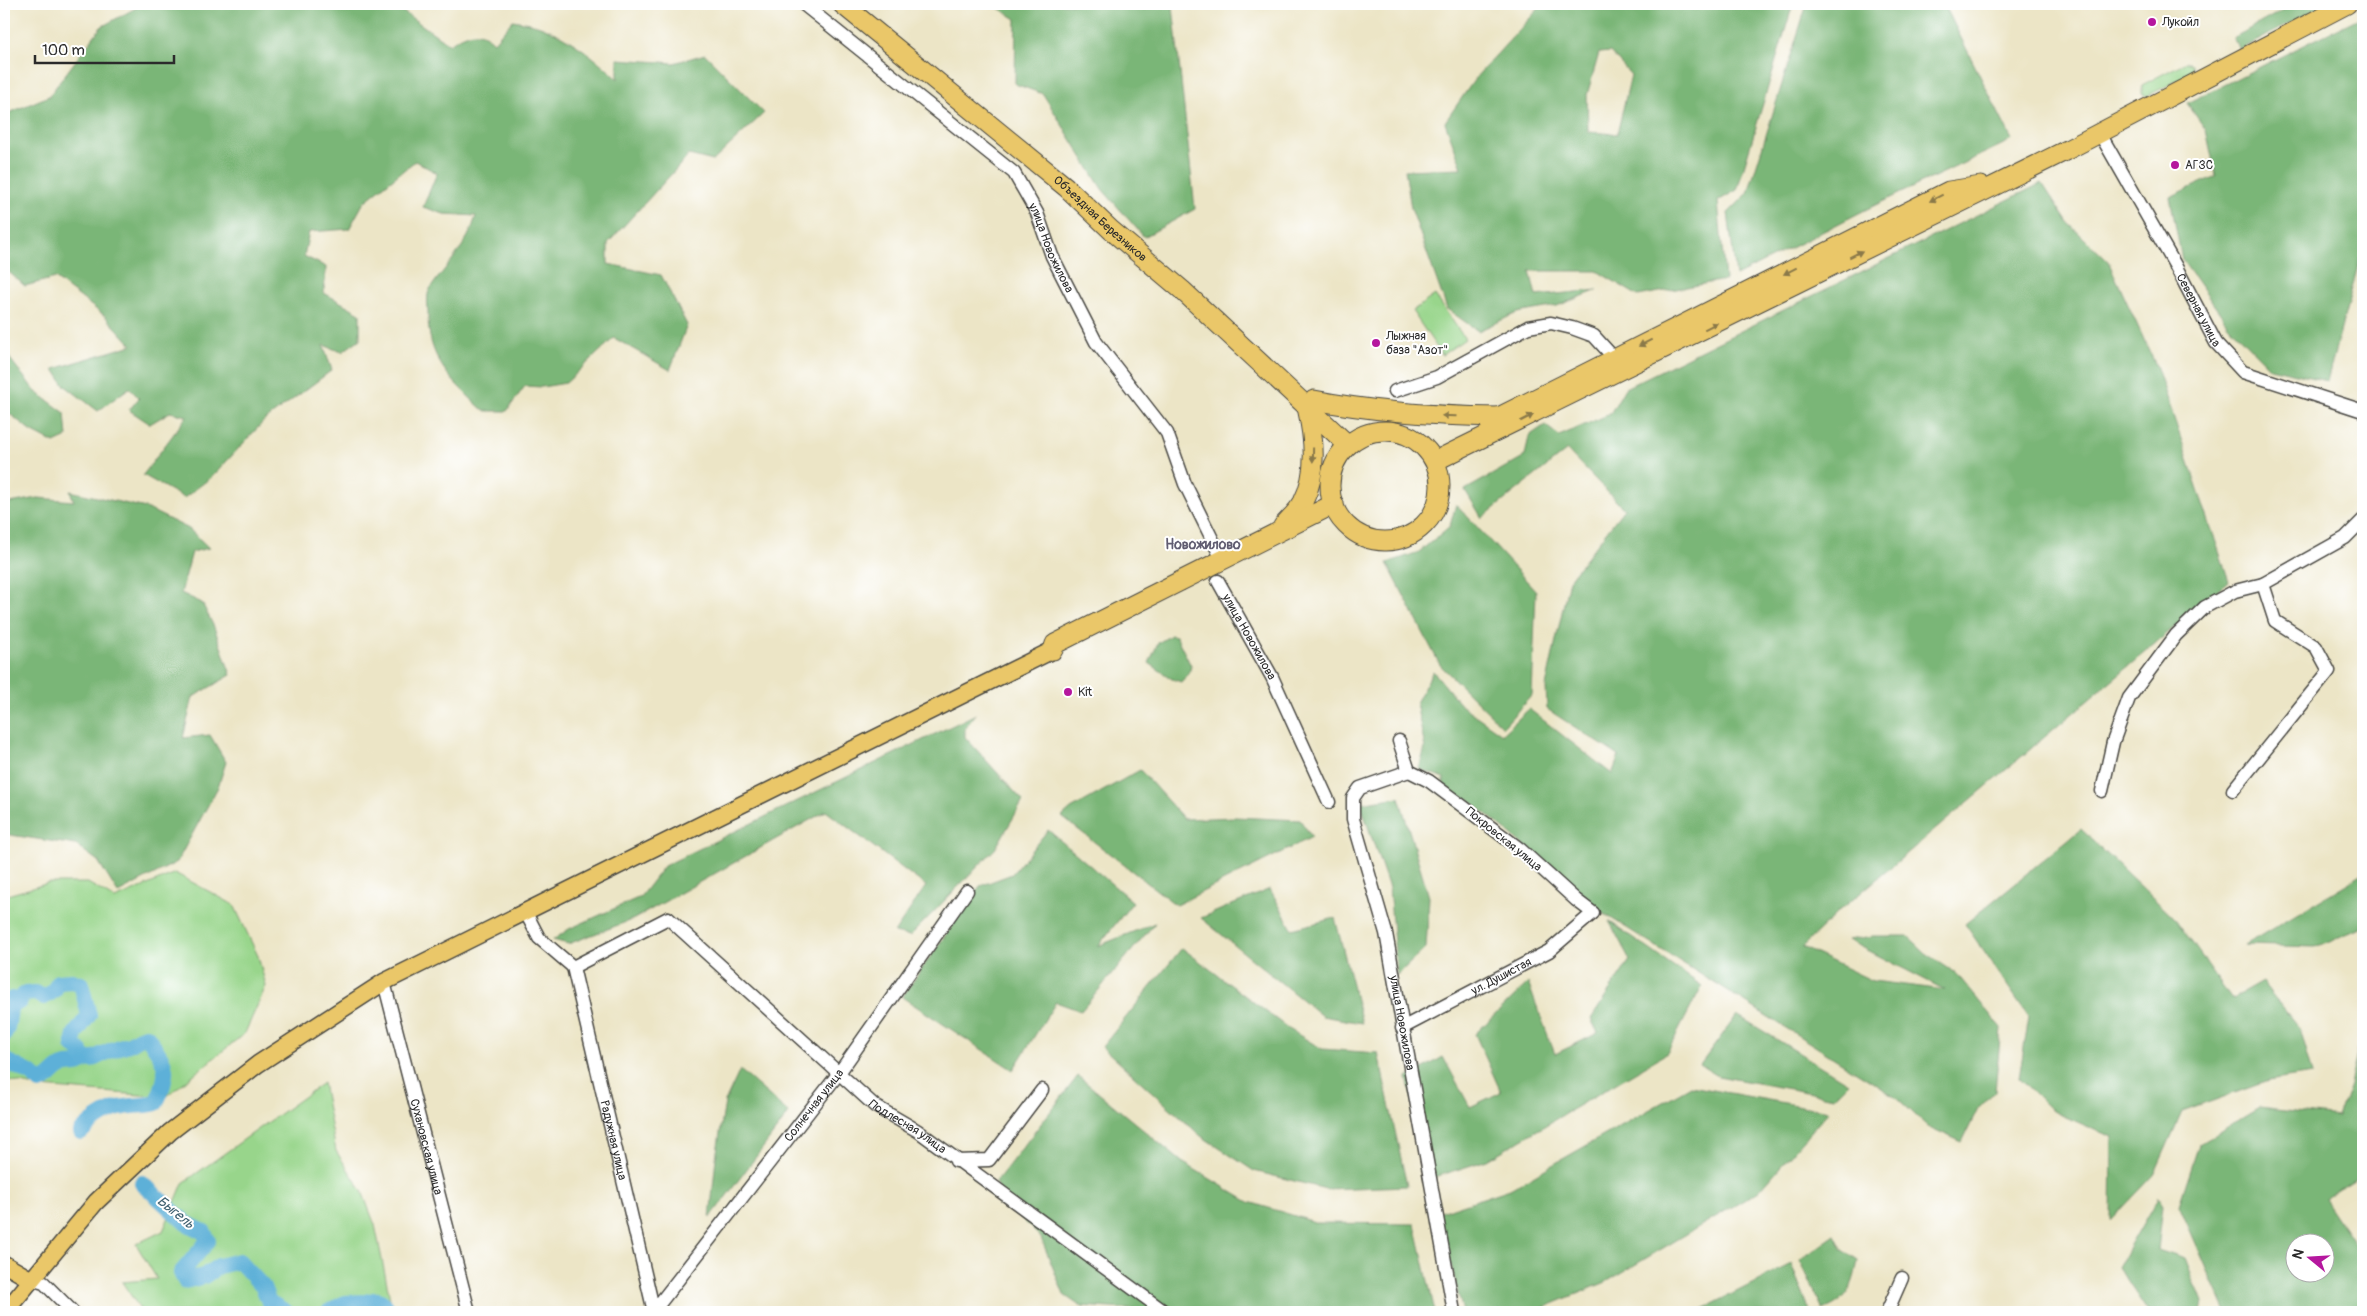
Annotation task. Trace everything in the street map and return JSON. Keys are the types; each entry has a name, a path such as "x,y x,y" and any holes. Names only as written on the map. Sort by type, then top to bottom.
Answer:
{"highway":[{"name":"Объездная Березников","path":"842,4 1066,187 1112,230 1310,403"},
{"name":"Объездная Березников","path":"857,4 1057,171 1353,442"},
{"path":"1432,457 2000,183 2347,4"},
{"path":"1432,457 1498,417 1949,191 2000,183"},
{"path":"1279,532 1303,502 1313,468 1314,436 1310,403 1433,416 1498,417"},
{"path":"1381,431 1399,432 1416,440 1432,457 1440,486 1437,504 1428,520 1407,536 1380,540 1363,536 1348,526 1335,508 1331,494 1331,476 1337,459 1353,442 1381,431"},
{"path":"1053,650 1055,644 1279,532 1335,508"},
{"path":"1053,650 1335,508"}],"main road":[{"path":"5,1312 30,1279 96,1202 170,1132 258,1064 384,982 1053,650"},
{"path":"4,1264 30,1279"}],"street":[{"name":"улица Новожилова","path":"803,4 1014,173 1037,213 1052,256 1096,342 1167,433 1184,484 1220,555"},
{"name":"Северная улица","path":"2099,132 2175,265 2216,343 2243,372 2363,410"},
{"path":"1395,391 1437,377 1522,330 1551,324 1572,328 1594,336 1615,358"},
{"path":"2102,791 2113,742 2129,698 2176,635 2205,607 2235,591 2263,584 2346,538 2363,520"},
{"name":"улица Новожилова","path":"1218,581 1272,677 1329,802"},
{"path":"2233,790 2329,671 2316,647 2275,621 2263,584"},
{"path":"1399,742 1409,771"},
{"name":"улица Новожилова","path":"1409,771 1360,788 1354,798 1354,819 1386,933 1454,1312"},
{"name":"Покровская улица","path":"1409,771 1429,781 1520,848 1576,900 1593,913"},
{"name":"Солнечная улица","path":"654,1312 839,1073 967,890"},
{"path":"525,911 539,938 573,967"},
{"name":"ул. Душистая","path":"1402,1028 1549,951 1593,913"},
{"name":"Подлесная улица","path":"573,967 668,918 875,1106 918,1131 956,1161 1165,1312"},
{"name":"Радужная улица","path":"573,967 654,1312"},
{"name":"Сухановская улица","path":"384,982 469,1312"},
{"path":"956,1161 990,1160 1042,1090"},
{"path":"1887,1312 1902,1278"},
{"path":"30,1279 44,1283 73,1312"}],"green space":[{"path":"143,4 392,4 449,44 472,33 483,34 494,42 513,20 551,30 591,56 618,79 618,59 674,63 705,54 764,113 713,161 689,155 608,243 608,264 661,275 687,325 670,370 614,338 566,383 542,387 525,386 507,411 484,411 443,368 432,343 429,329 428,294 430,289 468,237 476,216 444,214 423,207 437,173 415,161 364,202 349,229 309,232 304,256 326,267 324,293 360,313 360,339 342,352 323,345 332,370 264,421 213,476 184,498 143,475 187,416 170,412 150,424 129,410 139,398 129,388 98,411 64,385 54,369 132,345 105,316 55,278 25,286 4,268 4,115 49,96 101,27"},
{"path":"992,4 1175,4 1173,7 1195,209 1144,237 1102,189 1043,94 1015,84 1016,19"},
{"path":"1793,4 1737,190 1718,201 1725,280 1638,296 1597,271 1530,271 1536,296 1598,290 1557,306 1517,313 1478,331 1447,309 1411,208 1405,170 1462,168 1445,122 1477,76 1542,5","holes":["1610,52 1631,75 1617,134 1588,132 1587,95 1599,53"]},
{"path":"1807,4 1944,4 2012,140 1865,210 1736,276 1728,213 1748,193"},
{"path":"2294,4 2326,4 2240,50 2233,38"},
{"path":"2363,16 2363,247 2327,381 2270,368 2229,326 2182,260 2170,197 2216,176 2206,130 2187,103"},
{"path":"2186,62 2192,64 2192,73 2147,96 2142,94 2142,85"},
{"path":"2042,183 2068,223 2108,261 2157,368 2229,581 1838,912 1802,947 1873,981 1945,990 1848,940 1873,936 1908,936 1926,953 1956,973 2001,1028 1995,1091 1978,1109 1962,1142 1927,1126 1896,1097 1571,893 1553,870 1467,798 1444,794 1444,778 1419,769 1425,748 1416,703 1433,671 1462,706 1502,734 1529,709 1612,774 1619,756 1547,709 1546,686 1569,580 1624,509 1567,450 1482,518 1465,490 1525,456 1529,436 1545,425 1559,436 1610,414 1625,388"},
{"path":"1435,295 1465,339 1442,355 1412,311"},
{"path":"4,351 35,391 65,413 67,437 54,443 31,431 4,409"},
{"path":"70,491 146,508 189,529 209,548 192,552 181,593 202,603 214,627 231,675 193,697 183,738 210,735 226,762 218,787 177,862 118,893 98,861 76,845 4,834 4,504 38,498 74,501"},
{"path":"1456,504 1536,591 1532,695 1503,727 1440,665 1387,563 1419,552 1450,526"},
{"path":"1171,635 1176,636 1191,666 1189,673 1181,682 1172,679 1149,663 1158,643"},
{"path":"976,714 965,727 965,737 1023,801 995,849 910,936 894,933 926,886 826,811 634,919 568,944 553,940 569,929 640,897 664,866"},
{"path":"1140,770 1184,819 1234,817 1300,820 1312,837 1176,905 1062,817 1071,809"},
{"path":"1399,797 1429,897 1426,948 1397,975 1389,888 1360,803"},
{"path":"2081,829 2176,920 2232,999 2262,982 2299,1028 2312,1074 2268,1081 2182,1112 2154,1175 2111,1220 2112,1137 2052,1111 2019,1078 2029,1017 1965,924"},
{"path":"1048,830 1133,902 1098,946 1155,923 1081,1011 1056,1002 1013,1070 902,997 980,886 1012,874"},
{"path":"175,873 234,905 258,956 266,986 245,1033 166,1097 41,1087 4,1080 4,896 49,883 88,883 115,899"},
{"path":"2363,874 2363,927 2315,947 2245,945"},
{"path":"1270,889 1292,929 1335,918 1362,1023 1322,1016 1201,918"},
{"path":"1609,921 1702,986 1667,1053 1487,1160 1432,1178 1407,1078 1443,1057 1470,1107 1501,1092 1475,1034 1528,983 1555,1054 1598,1033 1591,1019 1630,960"},
{"path":"1182,948 1289,1029 1322,1049 1378,1053 1407,1186 1326,1189 1254,1171 1201,1136 1102,1047"},
{"path":"1737,1015 1848,1083 1834,1097 1718,1076 1700,1065"},
{"path":"2362,1033 2363,1174 2324,1199 2363,1257 2363,1312 2226,1312 2179,1205 2199,1144 2259,1108 2338,1117 2350,1084"},
{"path":"740,1070 789,1113 710,1218 716,1158 725,1102"},
{"path":"1078,1076 1182,1162 1249,1202 1318,1223 1415,1224 1435,1312 1133,1312 1139,1310 1080,1306 1064,1295 1041,1238 1011,1207 995,1183"},
{"path":"323,1083 336,1151 362,1191 375,1225 391,1304 397,1312 142,1312 122,1282 157,1279 136,1244 163,1231 183,1183"},
{"path":"1691,1086 1829,1111 1759,1191 1606,1282 1533,1312 1463,1312 1438,1213 1510,1189"},
{"path":"2158,1197 2163,1205 2158,1250 2185,1259 2203,1303 2201,1312 2148,1312 2118,1267"},
{"path":"1835,1235 1843,1250 1858,1260 1852,1285 1844,1297 1839,1302 1823,1310 1800,1260"},
{"path":"1791,1264 1810,1312 1697,1312"}],"waterway":[{"name":"Быгель","path":"4,1035 12,999 19,1002 24,994 35,993 44,997 54,991 58,982 72,981 81,984 89,1015 75,1034 73,1045 81,1051 82,1056 91,1060 147,1036 165,1067 164,1082 156,1103 113,1110 96,1119 81,1132"},
{"name":"Быгель","path":"4,1060 32,1074 40,1082 47,1079 60,1067 77,1064 87,1059"},
{"name":"Быгель","path":"142,1183 186,1223 204,1232 208,1241 181,1273 185,1281 204,1276 219,1266 239,1261 263,1287 269,1302 286,1312"},
{"name":"Быгель","path":"366,1302 379,1300 386,1306 385,1312"},
{"name":"Быгель","path":"328,1312 345,1303 366,1302 372,1312"}],"place":[{"name":"Лукойл","path":"2152,22"},
{"name":"АГЗС","path":"2175,165"},
{"name":"Лыжная база \"Азот\"","path":"1376,343"},
{"name":"Kit","path":"1068,692"}],"district":[{"name":"Новожилово","path":"1203,544"}]}
